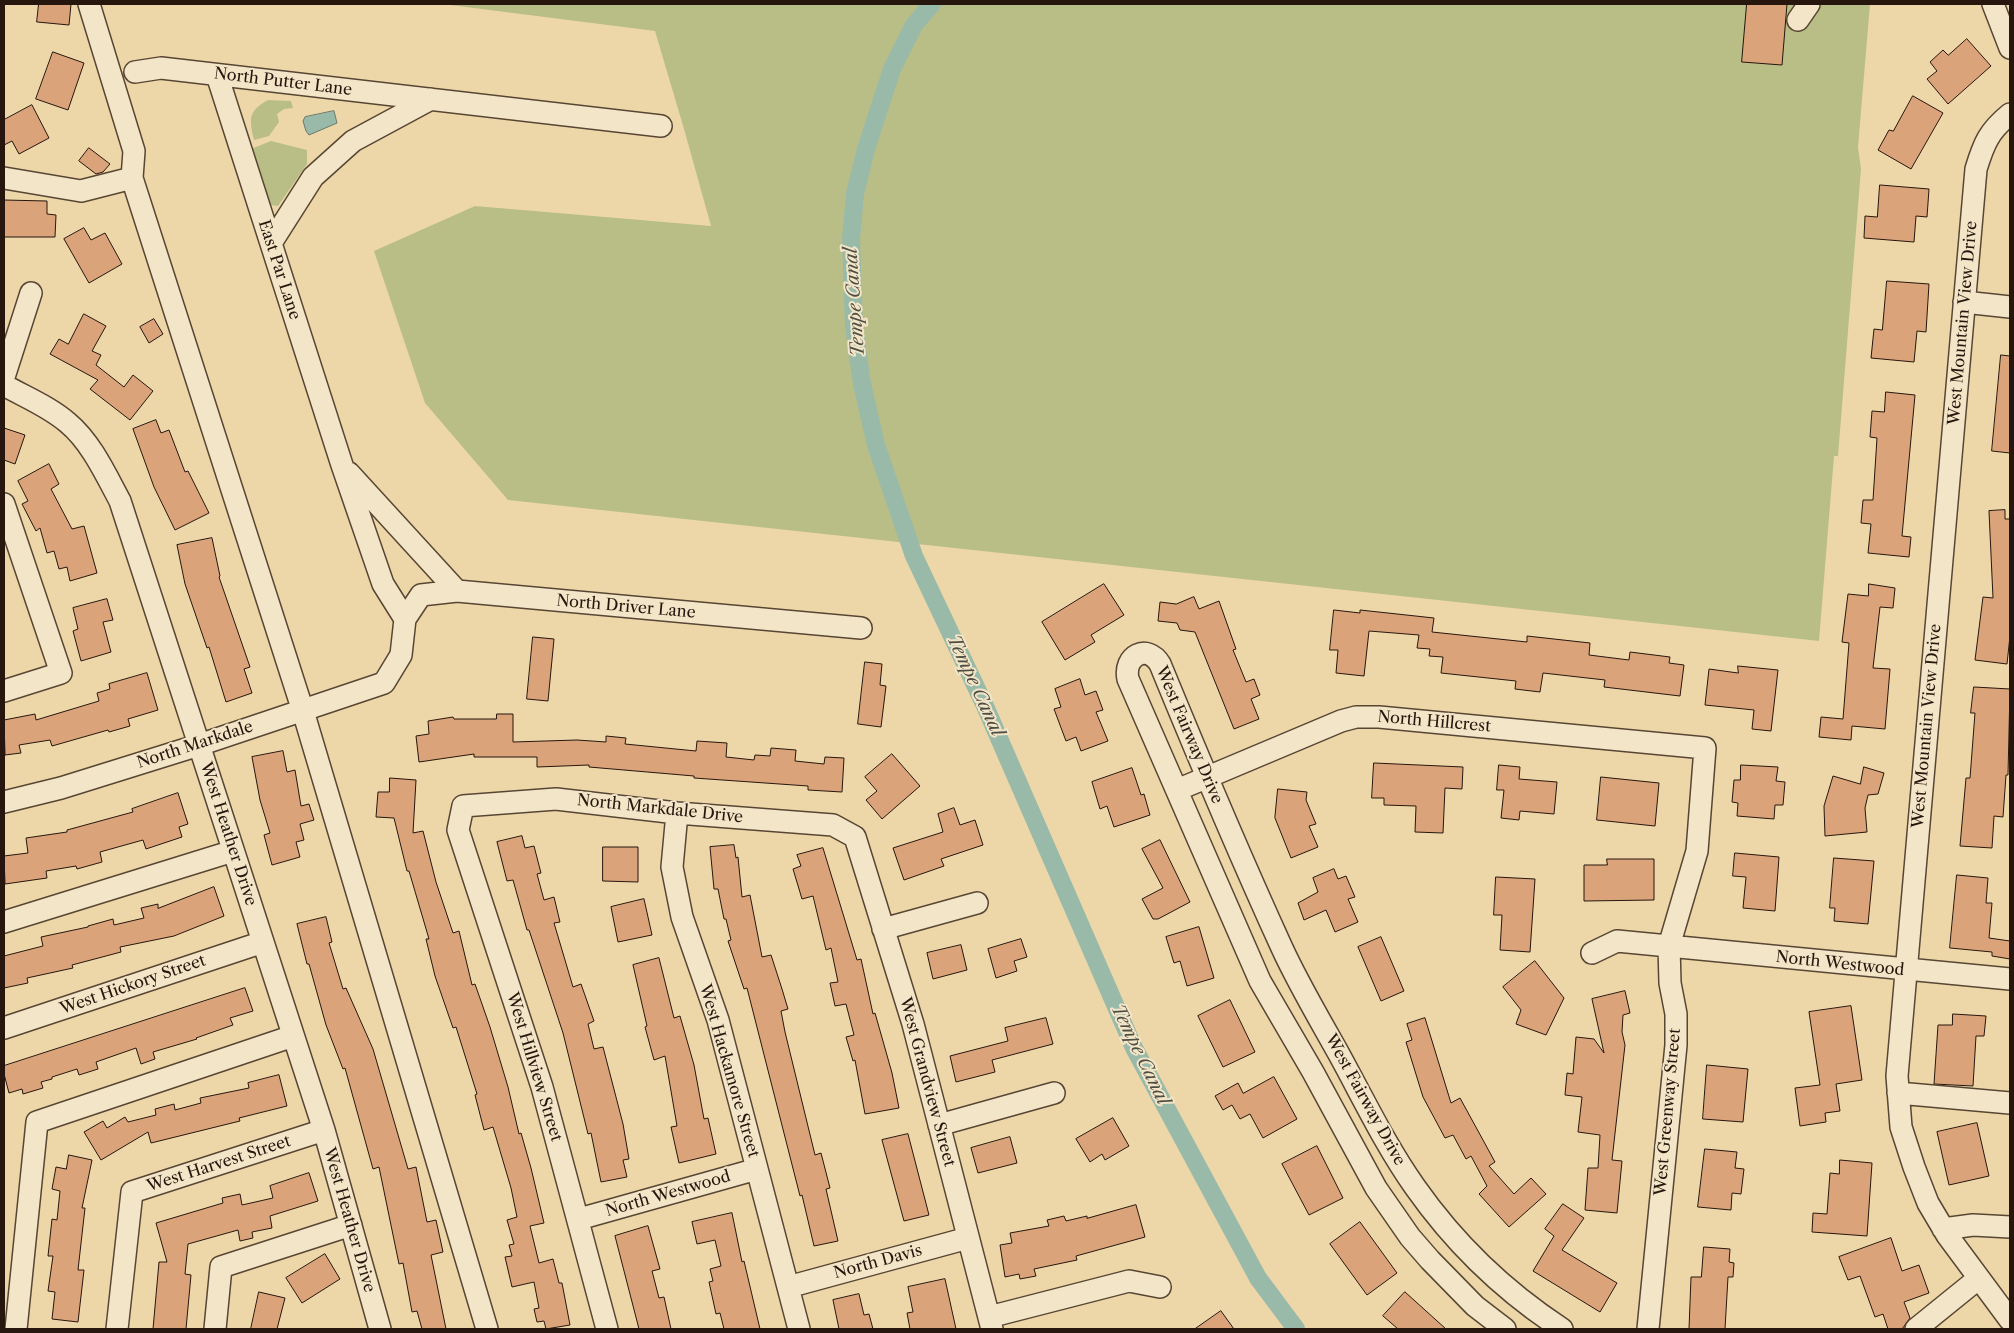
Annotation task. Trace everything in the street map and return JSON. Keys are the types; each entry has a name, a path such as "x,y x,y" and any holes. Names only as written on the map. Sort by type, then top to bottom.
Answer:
{"street":[{"path":"89,4 134,151 132,178 303,711 487,1329"},
{"path":"1993,4 2010,48"},
{"name":"North Putter Lane","path":"135,72 161,68 661,126"},
{"name":"East Par Lane","path":"217,75 342,465 383,584 405,619"},
{"path":"270,243 313,177 353,140 431,100"},
{"name":"West Mountain View Drive","path":"2010,114 1997,125 1983,146 1976,169 1897,1076 1901,1127 1928,1203 1943,1229 2010,1320"},
{"path":"4,178 82,191 132,178"},
{"path":"4,377 31,293"},
{"path":"1964,302 2010,307"},
{"name":"West Heather Drive","path":"4,385 68,423 95,456 120,500 324,1130 380,1329"},
{"name":"East Par Lane","path":"342,465 457,591"},
{"path":"4,504 61,673 4,691"},
{"name":"North Driver Lane","path":"405,619 421,595 457,591 860,628"},
{"name":"North Markdale","path":"4,802 61,788 199,745 384,683 401,655 405,619"},
{"name":"West Fairway Drive","path":"1505,1329 1475,1306 1410,1237 1376,1188 1313,1072 1260,981 1128,679 1126,671 1128,664 1131,659 1138,655 1147,654 1156,657 1160,664 1207,778 1290,964 1414,1185 1450,1233 1479,1264 1508,1290 1562,1329"},
{"name":"North Hillcrest","path":"1177,790 1341,721 1356,717 1380,716 1705,748"},
{"name":"West Greenway Street","path":"1648,1329 1676,1045 1676,1014 1670,984 1669,946 1697,851 1705,748"},
{"name":"North Markdale Drive","path":"463,806 556,799 677,813 834,825 855,836"},
{"name":"West Hillview Street","path":"463,806 458,830 542,1087 607,1329"},
{"name":"West Hackamore Street","path":"677,813 672,866 682,917 718,1020 799,1329"},
{"name":"West Grandview Street","path":"855,836 913,1024 990,1323"},
{"path":"4,922 233,851"},
{"path":"884,929 977,903"},
{"name":"North Westwood","path":"1592,953 1617,941 2010,980"},
{"name":"West Hickory Street","path":"4,1028 263,942"},
{"path":"16,1329 37,1122 293,1036"},
{"path":"939,1125 1054,1093"},
{"path":"1898,1093 2010,1103"},
{"name":"West Harvest Street","path":"117,1329 132,1192 324,1130"},
{"name":"North Westwood","path":"579,1219 757,1169"},
{"path":"1943,1229 1974,1225 2010,1228"},
{"path":"215,1329 221,1267 351,1226"},
{"name":"North Davis","path":"788,1287 968,1238"},
{"path":"1916,1329 1979,1278"},
{"path":"990,1323 1129,1281 1160,1287"}],"green space":[{"path":"442,4 1870,4 1858,147 1861,169 1838,456 1834,456 1819,641 508,500 425,403 374,251 475,206 711,226 655,31"},
{"path":"268,100 291,101 293,108 284,109 277,114 279,122 269,136 254,140 251,126 253,112"},
{"path":"271,141 307,150 307,164 278,206 271,205 251,149"}],"shaded area":[{"path":"334,111 337,123 309,135 303,121 305,117"}],"building":[{"path":"39,4 71,4 69,25 37,22"},
{"path":"1747,4 1787,4 1782,65 1742,62"},
{"path":"1967,39 1991,66 1948,104 1927,79 1937,71 1930,62 1943,50 1948,55"},
{"path":"53,52 84,63 68,110 36,99"},
{"path":"1913,96 1943,113 1911,169 1878,150 1889,130 1893,131"},
{"path":"32,105 49,138 19,154 12,141 4,145 4,120"},
{"path":"89,148 110,164 103,172 96,174 79,161"},
{"path":"1880,185 1929,189 1927,217 1916,216 1914,242 1864,238 1865,216 1877,217"},
{"path":"4,200 47,201 47,214 56,215 55,237 4,237"},
{"path":"84,228 91,240 105,233 122,264 89,283 64,239"},
{"path":"1887,281 1929,284 1926,332 1917,331 1914,362 1871,358 1874,329 1882,330"},
{"path":"84,314 106,326 92,351 101,355 96,365 124,387 133,375 153,391 130,420 90,389 98,380 50,354 59,339 68,344"},
{"path":"154,319 163,334 149,343 140,327"},
{"path":"2001,355 2010,356 2010,453 1992,451"},
{"path":"1886,392 1915,395 1902,536 1911,537 1909,557 1868,553 1871,524 1861,523 1863,500 1873,500 1877,438 1870,437 1872,411 1884,412"},
{"path":"156,420 161,433 169,430 185,472 188,471 209,513 175,530 154,487 133,429"},
{"path":"4,428 25,435 15,464 4,460"},
{"path":"49,464 59,484 51,489 72,529 84,526 97,573 70,581 67,567 59,569 54,551 47,553 40,528 36,531 22,504 28,501 18,481"},
{"path":"2005,510 2005,519 2010,519 2010,636 2007,664 1975,660 1983,597 1993,598 1989,511"},
{"path":"212,538 219,577 250,667 244,669 252,693 226,702 209,647 207,648 185,584 177,545"},
{"path":"1104,584 1124,615 1091,635 1095,642 1065,660 1042,622"},
{"path":"1869,584 1895,588 1893,608 1880,607 1873,668 1890,669 1885,729 1852,726 1851,740 1819,737 1821,717 1843,719 1849,643 1842,642 1848,594 1868,596"},
{"path":"1194,597 1199,609 1219,601 1236,649 1233,650 1246,682 1254,679 1260,695 1251,699 1259,719 1234,729 1195,632 1180,630 1177,623 1158,621 1160,602 1176,604"},
{"path":"107,599 113,620 103,622 111,652 81,661 73,631 78,629 73,608"},
{"path":"1334,610 1360,613 1360,610 1434,618 1432,632 1527,642 1527,636 1590,643 1589,655 1629,660 1630,652 1670,657 1669,663 1684,665 1680,696 1604,687 1605,680 1543,673 1540,692 1515,689 1516,681 1441,673 1443,657 1429,656 1430,649 1417,648 1419,635 1369,631 1364,676 1336,673 1338,650 1330,650"},
{"path":"533,637 554,639 548,701 527,699"},
{"path":"865,662 882,664 880,685 886,686 881,727 858,724"},
{"path":"1738,666 1778,670 1771,731 1752,729 1754,710 1705,705 1709,669 1738,673"},
{"path":"147,673 158,710 128,719 130,726 109,732 108,730 52,746 50,740 19,745 21,753 5,755 4,720 35,714 36,720 99,701 97,693 110,689 109,684"},
{"path":"1080,679 1085,695 1096,691 1103,710 1096,712 1108,741 1081,751 1076,737 1066,741 1054,709 1061,707 1055,689"},
{"path":"1974,687 2010,689 2008,775 2006,775 2003,817 1994,816 1992,848 1960,846 1966,778 1970,778 1975,713 1971,713"},
{"path":"497,714 513,714 513,742 577,740 606,742 606,736 626,738 625,744 696,751 697,741 727,743 726,757 754,760 755,755 770,756 771,748 796,750 795,761 824,764 825,757 844,758 842,792 808,790 808,786 694,778 694,776 589,767 589,765 537,767 537,757 474,757 474,754 419,762 416,736 429,734 428,721 453,717 454,719 496,719"},
{"path":"283,751 287,772 295,770 301,806 309,804 314,820 300,824 304,840 296,842 300,857 272,865 264,835 270,833 260,800 252,757"},
{"path":"892,754 920,786 882,819 866,800 877,791 865,777"},
{"path":"1374,763 1463,767 1462,789 1445,788 1443,833 1415,832 1416,806 1384,805 1384,798 1372,798"},
{"path":"1499,765 1520,767 1519,779 1557,782 1554,814 1520,811 1519,820 1501,818 1504,790 1497,790"},
{"path":"1741,765 1778,767 1776,781 1785,782 1783,805 1775,805 1774,819 1737,816 1738,803 1732,802 1734,780 1740,780"},
{"path":"1864,767 1884,773 1878,794 1868,795 1865,808 1867,832 1825,836 1824,806 1833,776 1860,784"},
{"path":"1132,768 1141,795 1144,794 1150,815 1114,827 1107,806 1100,809 1092,782"},
{"path":"1601,777 1659,783 1655,826 1597,820"},
{"path":"390,778 416,780 413,833 423,831 436,882 453,933 459,931 472,985 475,984 490,1027 508,1087 519,1134 521,1133 531,1168 544,1223 530,1226 539,1263 553,1259 559,1283 562,1283 570,1325 546,1329 544,1321 537,1322 534,1309 539,1308 534,1282 512,1287 505,1257 512,1256 509,1245 514,1244 507,1220 517,1217 511,1188 493,1127 484,1130 475,1095 477,1094 456,1027 453,1028 435,976 426,939 429,939 409,871 407,871 394,818 376,817 378,792 389,792"},
{"path":"1278,789 1307,792 1306,800 1316,824 1309,826 1318,847 1291,858 1275,818"},
{"path":"178,793 188,824 179,827 182,837 146,849 143,840 100,852 102,862 77,869 76,866 46,871 47,878 5,884 4,856 28,853 26,838 67,832 67,830 133,812 132,809"},
{"path":"954,808 960,825 975,820 983,845 941,859 944,866 904,880 893,848 943,832 938,814"},
{"path":"522,836 525,848 534,846 541,873 537,874 544,900 554,897 560,922 554,923 573,987 581,984 594,1021 588,1024 594,1049 603,1047 623,1124 629,1159 623,1160 627,1177 601,1182 591,1133 588,1134 563,1033 529,930 527,930 513,880 507,881 497,842"},
{"path":"1160,840 1190,902 1158,919 1153,919 1142,899 1163,888 1142,849"},
{"path":"734,845 736,858 738,857 742,897 750,895 762,957 771,955 788,1009 781,1011 785,1032 815,1155 821,1153 830,1188 826,1189 838,1241 814,1246 747,988 744,989 728,941 731,940 726,919 724,919 718,889 714,889 710,847"},
{"path":"603,847 638,847 638,882 603,881"},
{"path":"823,848 857,960 861,959 873,1014 875,1013 892,1073 899,1108 865,1114 855,1060 853,1061 846,1037 854,1035 846,1004 835,1006 830,983 838,982 831,948 826,950 813,896 802,899 793,869 801,866 797,855"},
{"path":"1735,853 1779,857 1775,911 1743,908 1746,877 1733,876"},
{"path":"1834,858 1874,861 1868,924 1834,921 1835,908 1830,908"},
{"path":"1607,859 1654,859 1654,900 1584,901 1584,865 1607,865"},
{"path":"1334,869 1338,879 1346,876 1355,897 1348,899 1358,922 1335,932 1326,910 1304,920 1298,903 1318,892 1313,878"},
{"path":"1957,875 1988,878 1986,903 1992,903 1989,938 2010,941 2010,959 1992,956 1992,952 1950,948"},
{"path":"1496,877 1535,879 1530,952 1500,950 1502,915 1494,915"},
{"path":"214,887 224,916 174,936 120,947 121,952 72,965 73,968 27,978 28,983 4,988 4,956 43,946 41,937 88,927 113,919 114,925 144,918 141,908 158,904 158,908"},
{"path":"644,899 652,935 618,942 611,907"},
{"path":"326,917 332,942 329,943 343,989 346,988 373,1049 408,1169 416,1167 427,1222 436,1220 443,1252 431,1255 446,1329 422,1329 417,1311 412,1312 403,1263 399,1264 379,1167 373,1169 345,1068 343,1069 326,1025 309,964 307,964 297,924"},
{"path":"1199,927 1214,978 1187,986 1180,961 1174,963 1166,937"},
{"path":"1381,937 1404,991 1381,1001 1358,947"},
{"path":"1021,939 1027,957 1014,961 1017,971 996,978 988,949"},
{"path":"961,945 967,970 933,979 927,953"},
{"path":"659,958 674,1018 680,1016 694,1065 704,1119 708,1118 716,1154 679,1163 671,1127 677,1126 665,1056 654,1060 645,1027 647,1026 633,965"},
{"path":"1535,961 1564,998 1546,1035 1516,1024 1521,1010 1503,987"},
{"path":"245,988 253,1011 230,1018 233,1025 197,1039 153,1052 155,1059 141,1064 136,1048 96,1062 98,1069 79,1075 77,1069 41,1082 43,1088 23,1094 22,1089 9,1093 4,1066"},
{"path":"1625,991 1630,1013 1623,1015 1622,1032 1625,1045 1612,1160 1622,1161 1617,1213 1585,1210 1588,1168 1598,1168 1600,1135 1578,1132 1582,1097 1565,1095 1567,1073 1573,1074 1576,1037 1594,1039 1604,1053 1592,999"},
{"path":"1230,1000 1255,1052 1223,1067 1198,1016"},
{"path":"1851,1006 1862,1080 1836,1084 1840,1111 1825,1113 1826,1122 1800,1126 1795,1088 1820,1085 1809,1012"},
{"path":"1953,1014 1986,1016 1984,1036 1976,1036 1973,1086 1934,1084 1938,1025 1952,1025"},
{"path":"1046,1018 1053,1044 992,1060 995,1072 956,1082 950,1056 1008,1041 1005,1028"},
{"path":"1425,1018 1451,1103 1460,1098 1495,1162 1489,1166 1514,1194 1531,1178 1546,1194 1509,1227 1479,1194 1487,1186 1471,1156 1466,1159 1453,1135 1445,1138 1423,1097 1406,1042 1412,1040 1407,1024"},
{"path":"1707,1065 1748,1069 1743,1122 1703,1119"},
{"path":"279,1075 287,1106 239,1118 240,1121 151,1143 148,1132 101,1160 84,1132 103,1121 107,1128 125,1117 128,1122 156,1115 155,1109 174,1104 175,1110 201,1103 200,1098 249,1088 248,1083"},
{"path":"1274,1077 1297,1119 1263,1138 1250,1114 1240,1119 1232,1105 1223,1110 1215,1096 1238,1083 1243,1093"},
{"path":"1113,1118 1129,1146 1105,1160 1102,1154 1090,1162 1076,1139"},
{"path":"1977,1123 1989,1176 1949,1185 1937,1132"},
{"path":"908,1134 929,1215 904,1221 882,1140"},
{"path":"1010,1137 1017,1163 978,1173 971,1148"},
{"path":"1317,1146 1343,1198 1309,1215 1282,1164"},
{"path":"1705,1149 1737,1152 1735,1168 1744,1169 1741,1194 1732,1193 1731,1210 1698,1207"},
{"path":"69,1155 92,1160 82,1208 85,1208 78,1270 84,1270 78,1322 52,1319 55,1292 48,1291 53,1256 48,1256 52,1219 57,1220 60,1191 52,1189 56,1167 66,1169"},
{"path":"1840,1160 1872,1163 1867,1236 1812,1232 1813,1213 1827,1214 1830,1173 1839,1174"},
{"path":"309,1173 318,1201 270,1216 272,1228 252,1232 253,1238 240,1241 238,1230 188,1244 185,1274 191,1275 186,1329 153,1329 159,1262 167,1262 156,1223 223,1203 222,1198 240,1194 242,1205 273,1198 270,1186"},
{"path":"1563,1204 1584,1218 1562,1250 1617,1283 1600,1312 1533,1271 1554,1236 1545,1229"},
{"path":"1136,1205 1145,1237 1076,1256 1077,1260 1034,1269 1036,1276 1020,1279 1019,1274 1005,1277 1000,1245 1012,1243 1010,1233 1049,1226 1047,1220 1064,1216 1066,1221 1087,1216 1087,1218"},
{"path":"732,1213 742,1262 744,1261 760,1329 724,1329 720,1313 716,1314 709,1282 713,1281 710,1269 721,1266 715,1240 697,1244 692,1222"},
{"path":"1360,1222 1397,1273 1367,1295 1330,1244"},
{"path":"648,1226 660,1269 652,1271 659,1298 664,1297 671,1329 639,1329 615,1236"},
{"path":"1891,1238 1902,1271 1919,1265 1929,1293 1904,1302 1910,1318 1902,1329 1888,1329 1883,1314 1875,1317 1860,1276 1848,1280 1839,1257"},
{"path":"1704,1247 1730,1249 1729,1262 1734,1263 1733,1277 1728,1277 1725,1329 1689,1329 1691,1277 1701,1277"},
{"path":"325,1254 340,1279 302,1303 286,1278"},
{"path":"945,1279 956,1329 910,1329 907,1313 913,1312 908,1287"},
{"path":"259,1292 285,1298 277,1329 251,1329"},
{"path":"1405,1292 1446,1329 1398,1329 1383,1316"},
{"path":"859,1294 864,1315 869,1314 873,1329 839,1329 833,1300"},
{"path":"1221,1311 1234,1329 1195,1329"}],"waterway":[{"name":"Tempe Canal","path":"932,4 914,25 892,69 866,149 855,194 851,239 854,326 862,384 876,445 914,556 985,706 1134,1048 1258,1278 1296,1329"}]}
